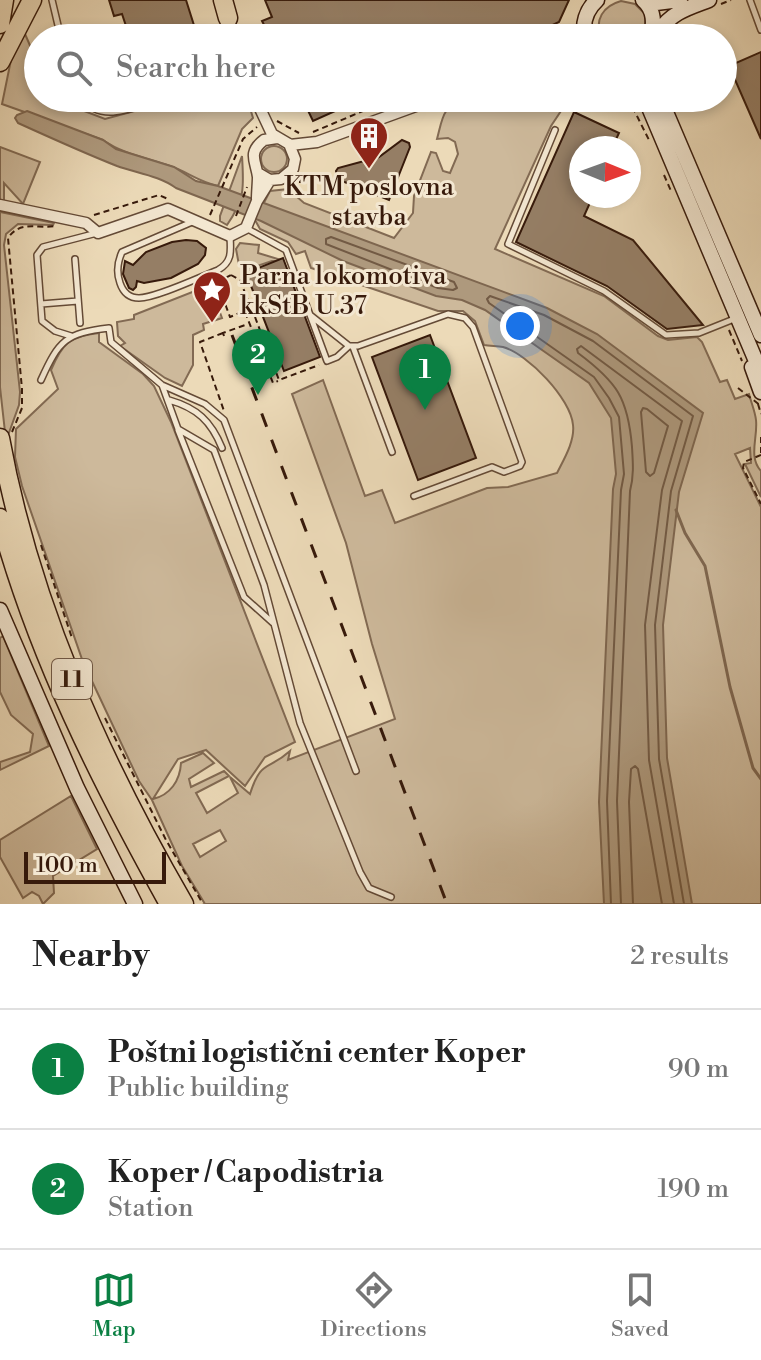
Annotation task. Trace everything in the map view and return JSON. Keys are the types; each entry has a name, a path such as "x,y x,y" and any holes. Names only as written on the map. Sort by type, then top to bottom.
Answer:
{"highway":[{"path":"0,24 4,0"},
{"path":"0,62 32,0"},
{"path":"223,0 228,18"},
{"name":"11","path":"5,438 13,503 47,620 80,701 125,797 184,904"},
{"name":"11","path":"0,518 32,621 63,698 113,801 169,904"}],"street":[{"path":"654,24 649,2 680,0"},
{"path":"664,24 675,13 709,0"},
{"path":"592,24 594,2"},
{"path":"228,18 230,24"},
{"path":"257,201 258,173 252,157 260,142 258,112"},
{"path":"262,112 277,138 290,145 317,142 400,112"},
{"path":"643,112 761,373"},
{"path":"669,112 761,335"},
{"path":"260,142 277,138"},
{"path":"258,173 270,180 286,177 317,142"},
{"path":"290,145 297,163"},
{"path":"0,205 86,223 98,233 168,209 230,236 246,228 270,180"},
{"path":"718,272 730,321 759,400"},
{"path":"0,610 4,631 135,904"}],"lane":[{"path":"52,0 58,24"},
{"path":"216,0 228,18"},
{"path":"750,0 761,30"},
{"path":"555,130 508,244 604,291 666,335 699,333 730,321"},
{"path":"196,221 122,252 117,275 122,289 130,296 144,298 218,270 231,259 230,236"},
{"path":"246,228 286,250 327,361 351,347 448,314 465,318 473,327 522,462 520,466 504,472 492,467 414,496"},
{"path":"71,336 55,331 42,321 37,255 39,250 98,233"},
{"path":"75,259 80,323"},
{"path":"41,304 78,301"},
{"path":"310,315 351,347 392,452"},
{"path":"41,380 62,343 71,336 82,331 109,328 111,342 162,385 205,404 224,420 356,771"},
{"path":"162,385 244,597 273,623"},
{"path":"168,400 187,405 201,415 213,428 222,448"},
{"path":"178,429 214,450 264,585 300,723 360,872 369,888 391,897"}],"path":[{"path":"277,122 303,135 360,112"},
{"path":"641,112 651,145"},
{"path":"297,163 300,185"},
{"path":"661,168 674,200"},
{"path":"215,209 226,179"},
{"path":"236,216 246,190"},
{"path":"5,438 22,408 8,238 16,228 52,228 58,222"},
{"path":"251,308 230,317 217,282 231,275 240,280 255,317 279,380"},
{"path":"244,311 273,383 327,361"},
{"path":"255,317 262,314"},
{"path":"730,321 742,361"},
{"path":"224,420 224,409 200,342 249,323"},
{"path":"738,388 759,400 761,414"},
{"path":"761,435 761,455 744,462 743,468 761,504"},
{"path":"39,540 73,643"},
{"path":"104,716 166,840 203,904"}],"shaded area":[{"path":"621,1 635,4 645,14 645,24 599,24 609,6"},
{"path":"22,27 24,112 2,104 13,50"},
{"path":"24,112 87,112 105,119 131,112 251,112 253,118 242,129 218,186"},
{"path":"560,112 495,249 604,296 658,336 668,340 697,337 720,382 727,380 735,399 749,394 756,420 754,453 761,471 761,497 745,464 751,463 750,448 735,454 761,507 761,904 205,904 182,866 152,800 139,781 83,662 22,486 15,457 16,429 58,389 51,370 63,348 80,336 99,333 99,342 143,374 154,386 171,422 295,742 265,757 245,786 206,750 178,759 153,799 173,786 181,763 203,753 214,763 189,779 191,787 224,771 229,776 196,793 207,813 238,793 230,777 250,794 262,770 290,751 288,760 395,719 346,543 292,394 323,380 365,496 382,490 395,523 487,488 508,487 557,473 572,437 570,414 557,391 524,358 503,347 484,345 475,321 463,311 438,311 311,268 305,251 296,254 288,242 260,229 255,220 270,191 288,189 304,203 394,238 413,213 414,196 431,152 436,153 443,171 450,173 458,154 455,142 448,138 437,139 445,113","holes":["220,830 226,841 200,857 193,844"]},
{"path":"274,146 283,150 287,159 283,168 274,172 265,168 261,159 265,150"},
{"path":"0,147 40,162 23,204 4,183 4,201 0,201"},
{"path":"242,156 242,192 227,225 220,221 220,216"},
{"path":"0,212 54,223 18,224 6,234 4,245 20,392 19,405 6,441 0,387"},
{"path":"240,243 259,245 258,253 278,259 248,269 239,265 236,249"},
{"path":"210,285 222,318 203,324 204,330 193,335 193,365 182,386 165,378 120,346 125,343 118,336 117,322 134,319 134,315"},
{"path":"3,636 49,746 0,770 0,762 30,752 33,734 11,715 0,692 0,638"},
{"path":"71,796 97,849 53,876 54,893 43,904 39,896 32,892 23,898 0,857 0,840"}],"water":[{"path":"30,112 103,140 116,149 174,167 196,181 218,186 547,308 597,334 703,413 679,492 663,625 667,758 692,904 604,904 599,802 616,474 611,418 589,383 485,310 462,300 436,296 343,261 261,221 80,151 18,123 17,115"}],"building":[{"path":"109,0 186,0 194,24 125,24 122,14 114,16"},
{"path":"265,0 569,0 559,22 555,24 264,24 262,21 272,17"},
{"path":"761,52 761,139 737,84 737,62"},
{"path":"309,112 333,112 313,121"},
{"path":"574,112 619,133 618,136 569,136 569,208 588,208 584,216 633,240 703,325 667,329 607,286 516,242"},
{"name":"KTM poslovna stavba","path":"402,140 410,147 389,200 337,179 338,168 379,157"},
{"path":"186,240 197,241 206,248 198,264 171,278 144,283 137,281 133,290 129,288 123,274 125,261 133,265 146,252"},
{"path":"283,258 320,357 284,371 246,273"},
{"path":"430,335 476,458 418,480 372,357"}],"waterway":[{"path":"676,510 685,533 705,566 730,687 753,768 761,779"}],"railway":[{"path":"232,335 447,904"}],"place":[{"name":"KTM poslovna stavba","path":"369,170"},
{"name":"Parna lokomotiva kkStB U.37","path":"212,324"},
{"name":"Koper / Capodistria","path":"258,395"},
{"name":"Poštni logistični center Koper","path":"425,410"}]}
